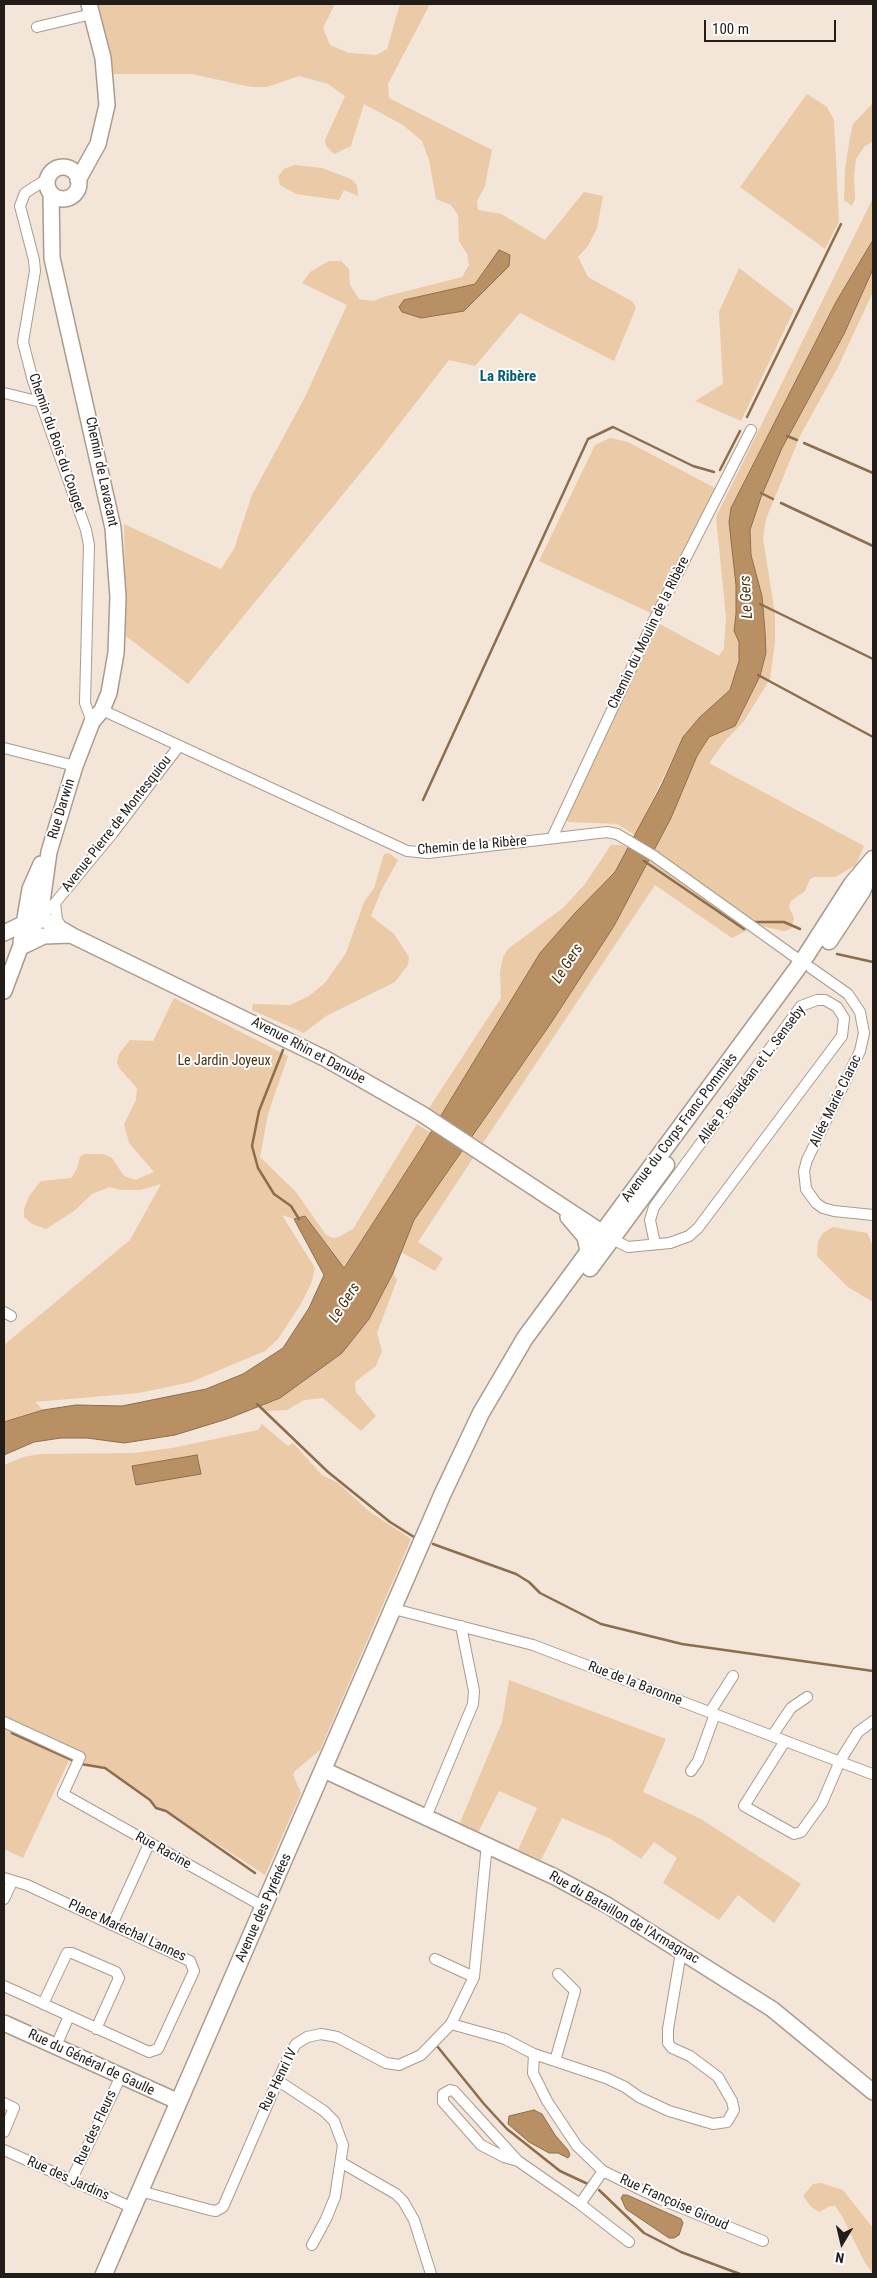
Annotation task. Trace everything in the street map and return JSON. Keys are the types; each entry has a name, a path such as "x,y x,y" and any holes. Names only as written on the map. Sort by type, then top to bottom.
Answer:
{"main road":[{"path":"863,889 873,859"},
{"path":"863,889 873,866"},
{"name":"Avenue du Corps Franc Pommiès","path":"507,1371 534,1342 607,1236 863,889"},
{"name":"Avenue du Corps Franc Pommiès","path":"423,1541 461,1451 525,1338 588,1252 607,1236"},
{"name":"Avenue des Pyrénées","path":"104,2274 423,1541"}],"street":[{"path":"37,27 90,9 104,58 107,105 98,144 88,164 74,174"},
{"path":"64,167 74,174 74,194 58,196 48,190 47,179 53,170 64,167"},
{"name":"Chemin du Bois du Couget","path":"47,179 25,193 20,206 35,271 23,342 24,354 86,530 89,545 85,703 92,722"},
{"name":"Chemin de Lavacant","path":"58,196 52,220 52,258 114,528 118,597 116,653 113,676 102,710 92,722"},
{"path":"4,393 41,402"},
{"name":"Chemin du Moulin de la Ribère","path":"552,838 654,620 751,430"},
{"name":"Chemin de la Ribère","path":"102,710 407,851 428,852 607,832 627,839 654,856 807,965"},
{"name":"Rue Darwin","path":"32,922 48,852 75,766 92,722"},
{"name":"Avenue Pierre de Montesquiou","path":"32,922 55,903 179,746"},
{"path":"4,748 75,766"},
{"name":"Avenue Pierre de Montesquiou","path":"55,903 57,920 68,933"},
{"path":"4,932 32,922"},
{"path":"4,991 6,976 32,922"},
{"name":"Avenue Rhin et Danube","path":"32,922 68,933 282,1036 422,1114 607,1236"},
{"path":"20,948 44,936 68,933"},
{"name":"Allée Marie Clarac","path":"807,965 848,994 860,1012 864,1033 860,1051 807,1160 804,1180 810,1197 823,1208 834,1211 873,1214"},
{"name":"Allée P. Baudéan et L. Senseby","path":"655,1244 650,1220 654,1207 801,1006 816,1000 825,1000 837,1006 844,1018"},
{"path":"607,1236 628,1247 680,1240 698,1228 842,1036 845,1026 844,1018 860,1012"},
{"name":"Avenue Rhin et Danube","path":"541,1192 578,1227 585,1237 588,1252"},
{"name":"Rue de la Baronne","path":"394,1609 533,1645 872,1774"},
{"path":"426,1817 473,1704 474,1691 461,1626"},
{"path":"691,1771 698,1761 712,1713 733,1676"},
{"path":"772,1736 791,1708 807,1697"},
{"path":"785,1741 744,1806 794,1834 801,1832 822,1803 840,1761 858,1732 873,1721"},
{"name":"Rue Racine","path":"4,1722 80,1757 63,1794 264,1908"},
{"name":"Rue du Bataillon de l'Armagnac","path":"324,1770 487,1844 607,1905 772,2009 873,2092"},
{"path":"112,1925 149,1844"},
{"name":"Rue Henri IV","path":"140,2191 210,2210 220,2210 223,2207 289,2055 296,2044 306,2037 321,2034 337,2037 386,2063 399,2065 421,2055 451,2024 474,1977 487,1844"},
{"name":"Place Maréchal Lannes","path":"4,1900 8,1880 27,1885 190,1961 194,1971 158,2049 145,2051 4,1986"},
{"path":"451,2024 505,2039 534,2054 606,2078 625,2087 639,2097 669,2111 713,2124 727,2122 734,2110 732,2101 718,2077 700,2063 672,2048 668,2043 668,2029 681,1952"},
{"path":"43,2004 67,1953 72,1953 116,1972 119,1978 96,2028"},
{"path":"435,1959 474,1977"},
{"path":"555,2062 575,1991 558,1974"},
{"path":"56,2046 69,2016"},
{"name":"Rue du Général de Gaulle","path":"4,2022 179,2102"},
{"name":"Rue Françoise Giroud","path":"534,2054 533,2073 547,2101 577,2146 604,2171 660,2199 763,2241"},
{"name":"Rue des Fleurs","path":"71,2181 121,2076"},
{"path":"277,2080 324,2111 334,2121 343,2145 342,2162 331,2209 312,2245"},
{"path":"518,2161 504,2157 481,2145 442,2102 443,2094 450,2090 454,2091 518,2161 580,2204 629,2242"},
{"path":"4,2103 14,2108 4,2132"},
{"name":"Rue des Jardins","path":"4,2150 133,2208"},
{"path":"342,2162 396,2194 403,2201 414,2220 426,2271"},
{"path":"580,2204 604,2171"}],"green space":[{"path":"96,4 335,4 323,28 330,45 349,53 376,55 387,49 400,4 430,4 388,84 389,98 492,150 485,186 477,201 478,210 501,214 545,240 584,192 603,196 597,228 588,246 578,257 588,277 633,302 636,308 614,361 520,313 475,366 449,360 380,449 188,684 126,636 124,524 221,569 234,549 252,495 305,397 347,305 302,283 310,272 329,261 341,261 349,269 350,285 359,299 374,301 462,277 469,265 467,254 459,241 458,215 451,205 436,199 429,160 422,141 403,125 364,104 351,146 334,154 326,146 325,140 345,96 328,84 299,76 267,87 251,87 192,74 113,74","holes":["499,250 477,299 464,311 404,300 475,284"]},
{"path":"807,94 827,107 834,120 839,222 825,249 740,187"},
{"path":"873,103 873,141 864,147 856,159 854,176 855,199 852,206 844,200 845,169 850,137 853,124"},
{"path":"295,165 322,168 351,179 357,185 358,196 344,190 339,200 296,194 280,185 278,177 284,169"},
{"path":"873,198 873,240 836,302 731,508 729,522 736,585 734,631 739,642 739,661 730,690 700,717 683,737 635,835 617,824 568,822 566,818 658,623 719,656 724,648 726,617 716,517"},
{"path":"739,268 794,310 741,421 695,401 723,384 719,312"},
{"path":"873,269 873,292 838,367 800,436 766,519 763,539 775,614 775,641 770,679 744,721 725,741 709,763 864,846 856,865 835,877 814,877 810,879 805,891 791,901 789,907 794,918 791,929 784,931 757,925 732,938 655,885 483,1143 473,1137 551,1023 614,926 671,818 697,756 709,737 735,726 760,676 766,653 765,631 762,596 751,555 750,530 761,497 782,448 844,334"},
{"path":"610,438 628,442 715,488 653,614 539,561 595,445"},
{"path":"611,845 622,845 628,848 615,872 540,953 441,1116 429,1108 501,998 500,972 503,957 508,949 564,907 585,884"},
{"path":"389,853 398,860 381,891 371,916 394,934 409,957 408,965 395,982 326,1016 304,1033 252,1010 253,1004 290,1005 309,996 325,983 346,953 364,902 374,888 384,854"},
{"name":"Le Jardin Joyeux","path":"174,998 288,1056 268,1114 260,1157 296,1192 326,1235 333,1238 339,1237 353,1229 417,1124 431,1133 343,1268 305,1216 294,1219 282,1215 315,1268 311,1284 301,1304 278,1339 265,1351 191,1382 139,1393 35,1402 43,1410 4,1422 4,1345 130,1240 161,1184 140,1190 121,1190 110,1187 92,1194 74,1211 46,1229 32,1224 24,1217 24,1209 29,1196 41,1181 71,1178 77,1169 80,1157 84,1154 103,1154 112,1158 124,1176 135,1180 154,1172 129,1143 124,1124 136,1100 137,1088 119,1068 117,1062 119,1054 130,1040 153,1041"},
{"path":"462,1151 473,1158 418,1242 443,1258 435,1271 401,1252 414,1220"},
{"path":"833,1227 867,1233 873,1246 873,1302 848,1287 817,1256 818,1241 823,1233"},
{"path":"393,1273 397,1280 377,1333 382,1351 376,1366 355,1382 356,1392 376,1416 361,1431 323,1398 304,1400 287,1410 267,1411 259,1406 280,1398 369,1319"},
{"path":"262,1424 288,1446 293,1443 322,1475 338,1483 370,1512 411,1539 320,1750 294,1772 293,1775 301,1793 265,1875 165,1810 157,1807 151,1799 105,1767 87,1764 71,1756 23,1858 4,1849 4,1465 23,1457 40,1454 135,1453 172,1448 258,1430"},
{"path":"509,1680 666,1739 643,1792 701,1819 801,1884 774,1923 738,1895 719,1920 663,1883 677,1858 654,1842 641,1859 609,1838 562,1818 541,1860 518,1850 537,1808 499,1791 478,1833 459,1825 502,1722"},
{"path":"821,2183 843,2190 873,2228 873,2274 864,2261 842,2216 835,2206 830,2206 819,2212 811,2207 803,2196 813,2184"}],"water":[{"name":"Le Gers","path":"873,240 873,269 844,334 782,448 761,497 750,530 751,555 762,596 765,631 766,653 760,676 735,726 709,737 697,756 671,818 614,926 551,1023 414,1220 393,1273 369,1319 342,1353 280,1398 227,1419 175,1435 124,1443 87,1438 61,1438 34,1442 4,1455 4,1422 43,1410 76,1405 122,1406 206,1389 243,1374 283,1348 309,1308 324,1275 294,1219 305,1216 344,1268 420,1150 540,953 615,872 662,784 683,737 700,717 730,690 739,661 739,642 734,631 736,585 729,522 731,508 836,302"},
{"path":"499,250 510,255 509,266 464,311 421,318 402,312 399,307 404,300 475,284"},
{"path":"197,1455 201,1474 136,1485 132,1466"},
{"path":"534,2110 542,2114 555,2135 568,2150 570,2155 568,2158 558,2153 549,2153 529,2142 508,2124 509,2116"},
{"path":"623,2195 627,2195 681,2219 683,2223 679,2235 669,2238 626,2209 621,2198"}],"waterway":[{"path":"747,417 841,224"},
{"path":"423,800 588,439 613,427 693,466 714,472"},
{"path":"720,470 740,431"},
{"path":"787,436 797,440"},
{"path":"804,443 873,473"},
{"path":"761,493 773,499"},
{"path":"781,503 873,546"},
{"name":"Le Gers","path":"760,604 873,659"},
{"path":"758,675 873,737"},
{"path":"644,861 744,929"},
{"path":"752,922 784,922 800,929"},
{"path":"837,954 873,962"},
{"path":"283,1050 259,1111 252,1146 258,1168 274,1194 291,1206 299,1219"},
{"path":"257,1404 328,1472 390,1522 414,1537"},
{"path":"433,1544 516,1574 529,1582 540,1593 601,1624 682,1644 873,1671"},
{"path":"12,1733 72,1760"},
{"path":"81,1764 105,1768 150,1800 156,1808 166,1811 255,1873"},
{"path":"437,2046 507,2129 560,2171 590,2185"},
{"path":"599,2190 644,2233 681,2252 740,2274"}],"district":[{"name":"La Ribère","path":"508,377"}]}
